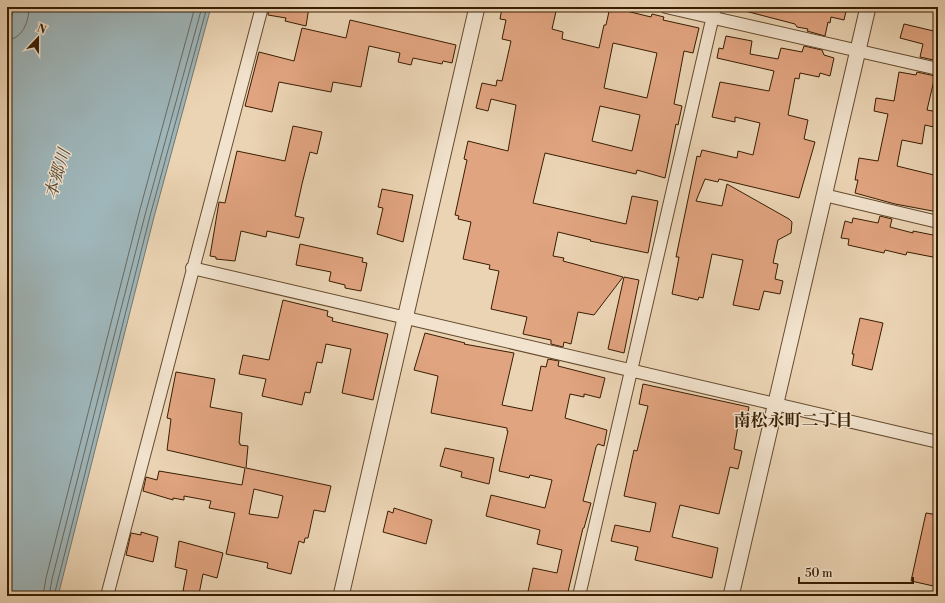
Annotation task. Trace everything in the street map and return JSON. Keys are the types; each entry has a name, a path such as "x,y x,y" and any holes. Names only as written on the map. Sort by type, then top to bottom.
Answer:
{"street":[{"path":"107,596 192,268 262,7"},
{"path":"341,596 477,7"},
{"path":"666,7 713,12 858,51 938,70"},
{"path":"731,596 774,404 868,7"},
{"path":"579,596 713,12"},
{"path":"824,195 938,222"},
{"path":"192,268 938,442"}],"water":[{"name":"本郷川","path":"15,7 211,7 154,217 58,596 7,596 7,30"}],"building":[{"path":"269,7 309,7 306,26 285,21 286,18 268,15"},
{"path":"514,7 557,7 552,29 563,32 562,39 599,48 610,7 651,17 652,14 664,17 663,20 699,28 693,53 684,51 674,104 682,106 678,125 676,124 665,178 637,170 636,174 545,153 533,203 626,224 632,196 658,201 648,253 590,241 591,240 558,232 553,256 564,258 563,261 623,277 594,315 578,312 571,344 564,342 563,347 551,344 551,340 523,334 527,317 491,309 499,271 489,269 490,265 463,259 471,222 458,219 459,216 455,215 467,160 464,159 468,141 508,151 516,105 491,99 488,111 476,108 482,83 496,86 497,80 502,81 511,41 502,39 506,20 500,19 502,8 513,10","holes":["613,43 657,53 647,98 604,88","600,106 640,115 632,151 592,141"]},
{"path":"746,7 847,7 844,20 831,17 830,23 828,22 825,36 807,31 808,29 797,27 795,24 745,11"},
{"path":"350,20 456,45 452,63 443,61 442,64 413,58 411,65 398,62 400,53 369,46 361,87 333,82 331,92 279,82 272,112 245,106 259,52 294,61 302,28 346,38"},
{"path":"904,24 938,32 938,61 920,57 923,44 900,38"},
{"path":"726,36 752,41 750,54 778,59 781,48 802,52 804,46 822,50 824,55 834,58 830,76 820,73 819,77 800,73 799,79 795,78 788,115 808,120 804,139 815,142 799,198 719,179 718,182 705,179 696,201 722,206 727,184 792,222 791,233 778,240 773,263 778,264 775,279 783,281 780,294 764,291 759,310 733,305 743,260 712,254 703,298 699,297 698,300 672,294 679,257 676,257 697,156 700,157 702,150 737,158 738,151 753,155 760,123 735,117 735,122 712,117 720,82 769,91 774,71 717,58 719,48 723,49"},
{"path":"899,72 916,75 917,72 935,76 927,110 938,112 938,128 925,125 922,144 902,140 897,166 938,176 938,212 895,204 855,193 858,180 855,180 859,158 878,161 888,114 874,111 876,98 894,101"},
{"path":"293,126 322,132 317,154 310,152 295,216 304,218 299,238 267,231 266,237 241,231 235,261 216,259 216,257 210,256 219,202 225,203 237,151 285,161"},
{"path":"382,189 413,195 403,242 377,234 383,208 378,207"},
{"path":"880,216 892,219 890,227 913,233 913,231 938,236 938,258 907,252 906,255 885,250 884,253 848,245 849,239 841,238 845,221 852,223 853,218 878,223"},
{"path":"300,244 363,258 362,262 367,263 361,291 345,288 345,285 329,281 331,272 296,265"},
{"path":"624,277 639,280 624,353 608,349"},
{"path":"283,300 328,311 327,316 333,318 332,321 388,334 373,400 342,393 351,349 326,344 322,363 317,362 310,393 305,392 302,405 262,396 266,379 239,374 243,355 269,360"},
{"path":"860,318 883,323 872,370 852,365 854,354 852,354"},
{"path":"425,333 465,343 464,344 514,353 502,405 532,411 541,366 546,367 548,359 559,361 558,366 605,378 600,398 584,394 584,397 570,394 565,418 607,430 604,446 598,444 596,447 583,501 591,503 583,528 567,596 527,596 533,568 557,573 562,550 537,544 540,530 486,516 491,495 545,508 552,480 530,475 529,478 499,471 508,431 507,428 431,413 438,376 414,370"},
{"path":"176,372 215,379 210,407 242,413 239,443 240,445 248,446 246,468 331,486 325,512 314,510 308,538 305,538 304,543 299,541 291,574 267,568 268,563 226,554 235,513 209,508 211,501 184,496 184,500 173,498 173,500 143,491 146,477 157,480 159,471 242,485 245,468 167,450 171,419 167,418","holes":["254,489 283,496 278,518 249,514"]},
{"path":"643,384 749,407 746,422 739,420 734,449 742,451 738,469 730,467 719,514 680,505 672,537 718,548 712,578 635,560 638,547 611,541 615,525 650,532 656,503 624,496 634,450 637,451 648,406 639,404"},
{"path":"445,448 494,458 489,484 461,477 462,472 440,466"},
{"path":"394,508 432,520 426,544 383,532 388,511 393,513"},
{"path":"926,513 938,515 938,587 911,581"},
{"path":"141,532 158,537 153,562 126,555 131,533 141,535"},
{"path":"179,541 223,553 217,578 203,574 199,594 183,591 187,570 175,567"}],"district":[{"name":"南松永町二丁目","path":"793,421"}]}
